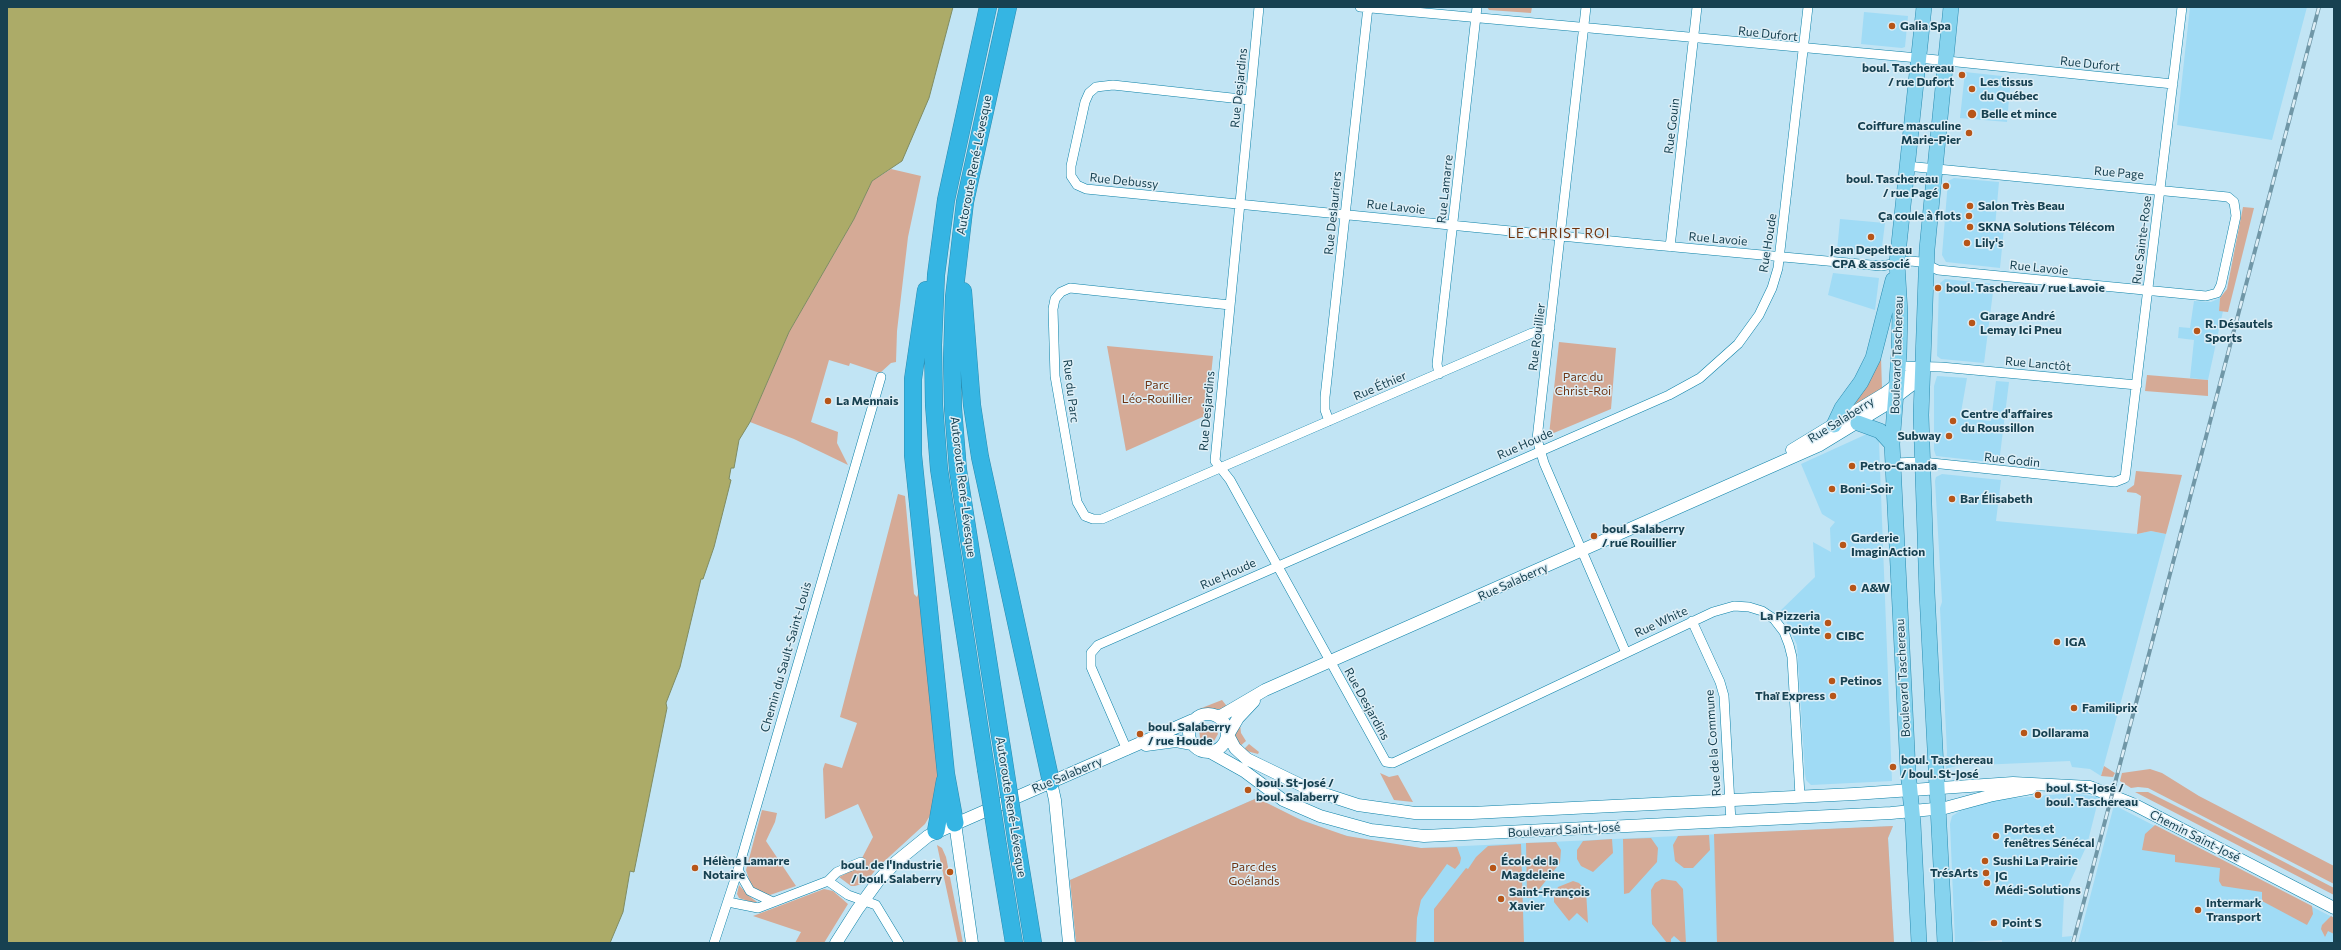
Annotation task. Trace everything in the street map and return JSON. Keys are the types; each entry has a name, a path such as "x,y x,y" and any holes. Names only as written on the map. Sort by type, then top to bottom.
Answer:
{"highway":[{"name":"Autoroute René-Lévesque","path":"988,7 949,184 940,238 934,303 933,357 935,422 944,505 1014,943"},
{"name":"Autoroute René-Lévesque","path":"1008,7 974,154 959,241 952,327 954,423 961,492 1033,943"},
{"path":"949,184 919,331 913,379 912,414 916,489 946,774 956,823"},
{"path":"959,241 976,432 1051,782"},
{"path":"936,831 946,774"}],"main road":[{"name":"Boulevard Taschereau","path":"1919,943 1892,444 1898,366 1900,313 1897,263 1906,166 1924,7"},
{"name":"Boulevard Taschereau","path":"1945,943 1922,462 1927,370 1926,265 1951,7"},
{"path":"1834,425 1842,408 1861,382 1872,358 1897,263"},
{"path":"1858,422 1880,431 1892,444"}],"street":[{"name":"Rue Desjardins","path":"1259,7 1215,456 1216,464 1227,475 1386,762 1390,764 1396,762"},
{"name":"Rue Dufort","path":"1366,7 1584,29 1918,58 1968,65 2173,84"},
{"name":"Rue Deslauriers","path":"1329,421 1325,410 1325,397 1366,7"},
{"name":"Rue Lamarre","path":"1439,374 1438,364 1477,7"},
{"name":"Rue Rouillier","path":"1586,7 1537,434 1540,451 1626,652"},
{"name":"Rue Gouin","path":"1670,247 1697,7"},
{"name":"Rue Houde","path":"1131,749 1091,667 1090,658 1094,648 1278,565 1682,389 1713,368 1746,336 1759,315 1772,288 1780,256 1808,7"},
{"name":"Rue Sainte-Rose","path":"2126,476 2182,7"},
{"name":"Rue Debussy","path":"1239,204 1086,189 1075,183 1070,169 1086,97 1096,87 1113,86 1250,100"},
{"name":"Rue Page","path":"1906,166 2223,196 2234,202 2236,216 2221,285 2217,293"},
{"name":"Rue Lavoie","path":"1239,204 1670,247 1881,266 1910,261 1938,270 2206,296 2217,293"},
{"name":"Rue du Parc","path":"1221,468 1102,519 1093,519 1085,516 1077,502 1065,439 1054,366 1053,309 1058,295 1070,288 1230,305"},
{"name":"Rue Éthier","path":"1221,468 1538,330 1550,328"},
{"name":"Rue Lanctôt","path":"1898,366 1927,370 2137,385"},
{"name":"Rue Salaberry","path":"1219,716 1265,690 1582,552 1759,471 1820,445 1858,422 1896,391 1927,370"},
{"name":"Chemin du Sault-Saint-Louis","path":"714,943 738,870 881,377"},
{"name":"Rue Salaberry","path":"1759,471 1834,425 1896,391"},
{"name":"Rue Godin","path":"1893,463 1922,462 2115,482 2122,481 2126,476"},
{"name":"Rue White","path":"1396,762 1692,621 1726,608 1748,607 1768,614 1784,632 1792,657 1800,796"},
{"name":"Rue de la Commune","path":"1692,621 1722,689 1731,822"},
{"name":"Rue Salaberry","path":"1228,735 1244,711 1265,690"},
{"path":"1206,713 1219,716 1226,725 1228,735 1220,748 1210,752 1199,750 1192,744 1189,730 1193,720 1206,713"},
{"name":"Rue Salaberry","path":"836,943 864,900 896,862 936,831 1131,749 1193,720"},
{"name":"Boulevard Saint-José","path":"1228,735 1235,748 1247,759 1309,789 1358,805 1396,812 1446,814 1937,789"},
{"name":"Rue Salaberry","path":"1131,749 1170,742 1192,744"},
{"name":"Boulevard Saint-José","path":"1210,752 1238,767 1269,791 1300,808 1341,823 1392,834 1439,836 1731,822 1912,812 1938,809"},
{"path":"1051,782 1055,800 1069,943"},
{"name":"Chemin Saint-José","path":"1937,789 2013,783 2082,786 2112,794 2334,908"},
{"name":"Chemin Saint-José","path":"1938,809 1999,794 2051,785"},
{"path":"956,823 972,943"},
{"path":"728,902 754,908 828,881 837,872 861,862"},
{"path":"738,870 750,891 773,902"},
{"path":"828,881 848,895 864,900 878,907 899,943"}],"shaded area":[{"path":"7,7 953,7 929,98 902,161 872,181 854,219 789,332 750,422 739,440 734,468 731,468 729,479 731,480 714,547 703,579 701,579 680,667 666,703 667,708 634,872 630,871 623,912 610,943 7,943"},
{"path":"2190,7 2307,7 2272,140 2177,125"},
{"path":"1864,12 1908,16 1905,47 1902,48 1861,44"},
{"path":"1965,72 2011,77 2007,122 1960,118"},
{"path":"1954,178 1999,182 1995,227 2004,228 2000,268 1946,262 1942,255 1948,181"},
{"path":"1840,219 1885,223 1881,255 1837,251"},
{"path":"1833,273 1879,278 1875,310 1828,295"},
{"path":"1945,279 1994,284 1984,363 1941,359 1937,356 1939,284"},
{"path":"2220,298 2219,311 2223,311 2208,380 2190,378 2194,340 2178,338 2179,327 2190,328 2194,301 2211,302"},
{"path":"1937,376 1967,378 1960,418 1991,421 1996,381 2009,382 1999,463 1936,456 1934,450 1934,386"},
{"path":"1869,433 1877,438 1879,442 1892,781 1811,785 1806,780 1805,774 1797,645 1786,621 1778,613 1815,577 1813,542 1831,552 1830,528 1835,522 1822,514 1801,464"},
{"path":"1942,474 2001,480 1996,521 2137,534 2151,531 2166,534 2101,776 2090,769 2072,767 2070,761 1956,766 1946,769 1947,752 1940,608 1942,602 1935,481 1936,477"},
{"path":"2072,793 2099,797 2087,845 2064,895 2062,937 2072,936 2070,943 2002,943 2002,940 1955,943 1950,824 1952,816 1960,811 1994,800"},
{"name":"École de la Magdeleine","path":"1257,798 1290,815 1333,832 1363,840 1421,848 1893,826 1888,838 1894,943 1076,943 1070,880"},
{"path":"2114,805 2334,918 2334,943 2078,943"}],"green space":[{"path":"1487,7 1532,7 1531,13 1489,10"},
{"path":"891,169 921,176 908,237 897,331 896,362 891,363 880,373 850,363 849,366 829,360 811,422 838,432 837,443 848,465 794,439 750,422 789,332 854,219 872,181"},
{"path":"2243,207 2254,208 2228,312 2219,311 2220,298 2227,289"},
{"name":"Parc du Christ-Roi","path":"1559,342 1616,348 1611,409 1549,435"},
{"name":"Parc Léo-Rouillier","path":"1107,346 1213,356 1207,415 1126,451"},
{"path":"1881,357 1882,389 1849,411"},
{"path":"2147,375 2208,380 2208,396 2145,391"},
{"path":"2136,471 2182,475 2166,534 2151,531 2137,534 2141,496 2136,493 2127,492 2127,490 2134,485"},
{"path":"898,494 905,496 914,594 917,597 920,589 940,765 932,812 925,824 878,867 865,883 851,886 839,877 865,864 862,858 873,837 858,804 825,819 823,769 825,763 842,768 857,723 840,717"},
{"path":"1222,700 1229,709 1199,709"},
{"path":"1211,724 1216,727 1218,734 1214,741 1206,742 1200,738 1199,730 1204,725"},
{"path":"1240,724 1241,733 1246,741 1239,747 1234,735"},
{"path":"1249,744 1259,752 1258,754 1243,750"},
{"path":"2104,766 2115,773 2113,777 2101,776"},
{"path":"2150,769 2162,773 2199,796 2334,866 2334,884 2148,788 2131,788 2120,781 2122,773"},
{"path":"1380,773 1389,777 1398,775 1413,802 1394,800"},
{"path":"2135,792 2148,792 2200,818 2334,888 2334,895"},
{"name":"Parc des Goélands","path":"1257,798 1301,820 1347,836 1421,848 1457,847 1461,858 1460,863 1455,869 1447,864 1421,900 1417,918 1416,943 1076,943 1070,880"},
{"path":"762,810 777,813 775,822 766,841 796,886 770,895 763,894 751,886 746,870"},
{"path":"2155,825 2312,906 2313,914 2307,925 2262,901 2262,892 2222,886 2219,881 2220,868 2175,862 2175,855 2142,850 2145,834"},
{"path":"1893,826 1888,838 1894,943 1717,943 1714,834"},
{"path":"1709,835 1710,850 1693,868 1684,868 1675,861 1673,845 1678,836"},
{"path":"1651,838 1658,848 1657,862 1629,893 1624,894 1623,839"},
{"path":"1612,839 1613,853 1593,872 1581,866 1577,859 1577,850 1583,841"},
{"path":"1556,842 1561,850 1560,863 1532,898 1527,898 1526,843"},
{"path":"1521,844 1524,943 1434,943 1434,909 1466,868 1468,869 1476,857 1488,846"},
{"path":"937,845 942,848 946,857 963,943 958,943"},
{"path":"1662,879 1676,881 1683,889 1686,943 1682,943 1674,936 1671,939 1671,943 1667,943 1652,924 1651,890 1655,883"},
{"path":"1573,881 1579,883 1586,891 1588,923 1577,913 1569,921 1554,902 1554,896 1558,887"},
{"path":"739,885 757,902 754,903 739,898 737,894"},
{"path":"824,889 833,891 848,904 824,943 795,943 801,932 753,916"},
{"path":"2331,916 2334,918 2334,934 2328,931 2325,937 2321,929 2322,925"}],"railway":[{"path":"2073,943 2319,7"}],"place":[{"name":"Galia Spa","path":"1892,26"},
{"name":"boul. Taschereau / rue Dufort","path":"1962,75"},
{"name":"Les tissus du Québec","path":"1972,89"},
{"name":"Belle et mince","path":"1972,114"},
{"name":"Coiffure masculine Marie-Pier","path":"1969,133"},
{"name":"boul. Taschereau / rue Pagé","path":"1946,186"},
{"name":"Salon Très Beau","path":"1970,206"},
{"name":"Ça coule à flots","path":"1969,216"},
{"name":"SKNA Solutions Télécom","path":"1970,227"},
{"name":"Jean Depelteau CPA & associé","path":"1871,237"},
{"name":"Lily's","path":"1967,243"},
{"name":"boul. Taschereau / rue Lavoie","path":"1938,288"},
{"name":"Garage André Lemay Ici Pneu","path":"1972,323"},
{"name":"R. Désautels Sports","path":"2197,331"},
{"name":"La Mennais","path":"828,401"},
{"name":"Centre d'affaires du Roussillon","path":"1953,421"},
{"name":"Subway","path":"1949,436"},
{"name":"Petro-Canada","path":"1852,466"},
{"name":"Boni-Soir","path":"1832,489"},
{"name":"Bar Élisabeth","path":"1952,499"},
{"name":"boul. Salaberry / rue Rouillier","path":"1594,536"},
{"name":"Garderie ImaginAction","path":"1843,545"},
{"name":"A&W","path":"1853,588"},
{"name":"La Pizzeria Pointe","path":"1828,623"},
{"name":"CIBC","path":"1828,636"},
{"name":"IGA","path":"2057,642"},
{"name":"Petinos","path":"1832,681"},
{"name":"Thaï Express","path":"1833,696"},
{"name":"Familiprix","path":"2074,708"},
{"name":"Dollarama","path":"2024,733"},
{"name":"boul. Salaberry / rue Houde","path":"1140,734"},
{"name":"boul. Taschereau / boul. St-José","path":"1893,767"},
{"name":"boul. St-José / boul. Salaberry","path":"1248,790"},
{"name":"boul. St-José / boul. Taschereau","path":"2038,795"},
{"name":"Portes et fenêtres Sénécal","path":"1996,836"},
{"name":"Sushi La Prairie","path":"1985,861"},
{"name":"Hélène Lamarre Notaire","path":"695,868"},
{"name":"École de la Magdeleine","path":"1493,868"},
{"name":"boul. de l'Industrie / boul. Salaberry","path":"950,872"},
{"name":"TrésArts","path":"1986,873"},
{"name":"JG Médi-Solutions","path":"1987,883"},
{"name":"Saint-François Xavier","path":"1501,899"},
{"name":"Intermark Transport","path":"2198,910"},
{"name":"Point S","path":"1994,923"}],"district":[{"name":"LE CHRIST ROI","path":"1559,234"}]}
